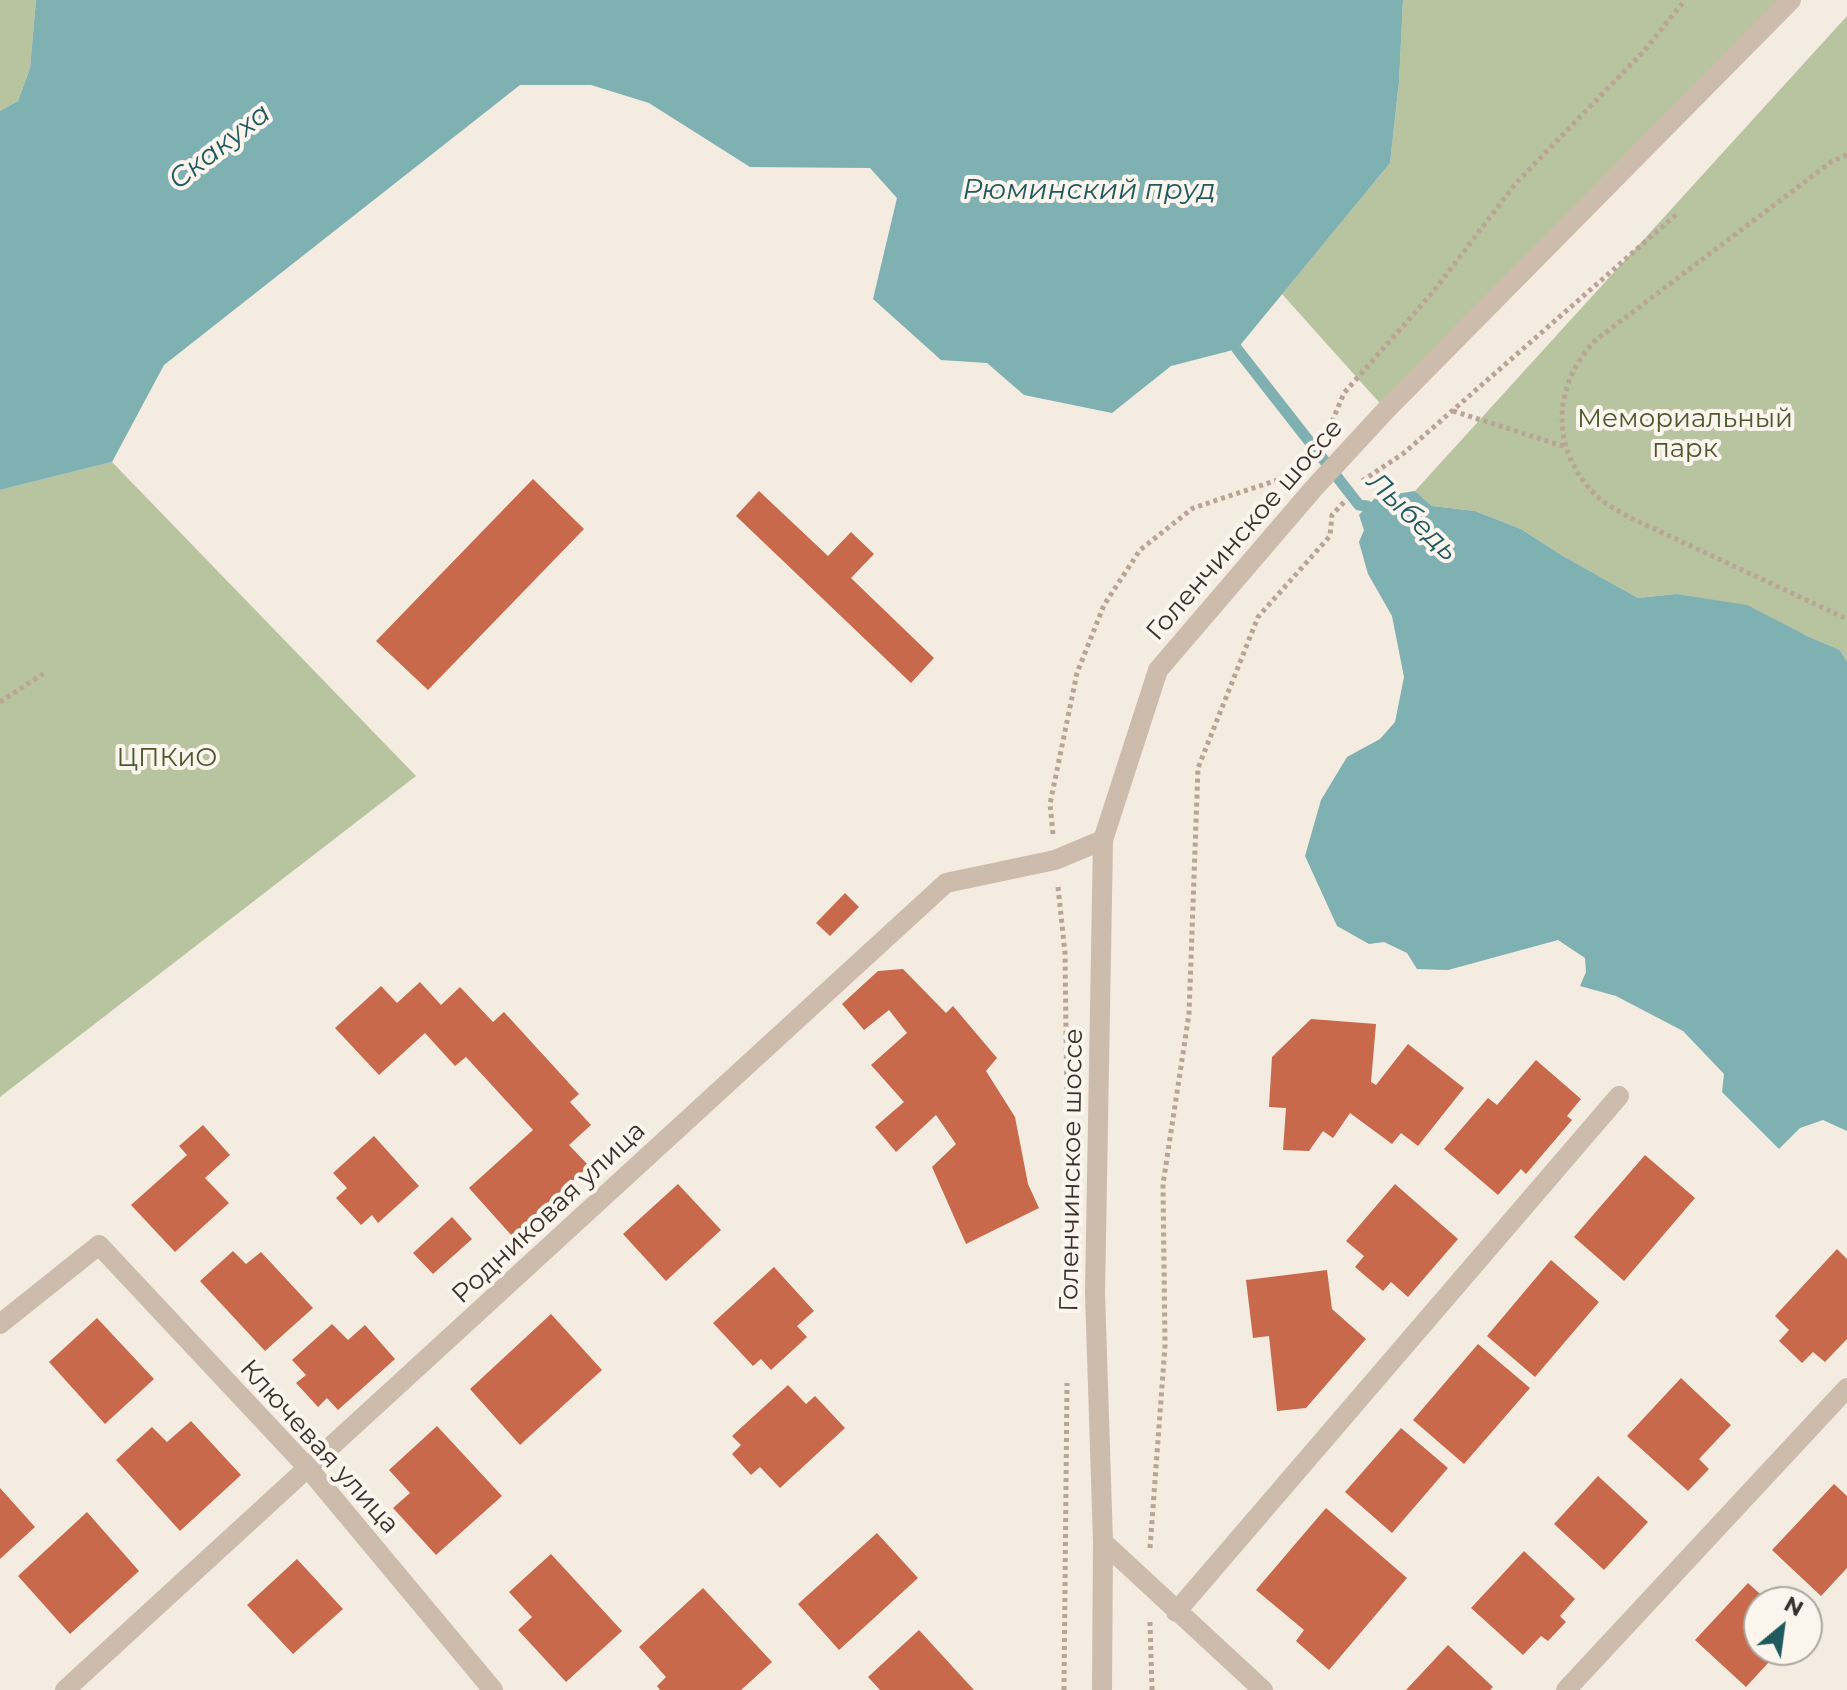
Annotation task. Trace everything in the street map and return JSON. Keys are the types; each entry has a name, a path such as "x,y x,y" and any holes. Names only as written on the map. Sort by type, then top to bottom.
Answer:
{"street":[{"name":"Голенчинское шоссе","path":"1102,1690 1103,1542 1095,1293 1103,840 1158,670 1314,488 1386,410 1791,0"},
{"name":"Родниковая улица","path":"65,1690 946,883 1055,860 1103,840"},
{"path":"1176,1612 1619,1096"},
{"name":"Ключевая улица","path":"0,1324 99,1245 308,1468 493,1690"},
{"path":"1566,1690 1847,1388"},
{"path":"1103,1542 1263,1690"}],"path":[{"path":"1326,435 1344,393 1433,292 1516,183 1644,51 1685,0"},
{"path":"1847,155 1831,162 1597,339 1582,354 1566,382 1562,416 1566,447 1577,472 1600,499 1631,518 1847,619"},
{"path":"1363,480 1404,453 1678,213"},
{"path":"1452,411 1566,447"},
{"path":"1152,1690 1148,1584 1165,1346 1163,1184 1189,1014 1198,768 1258,617 1330,536 1332,515"},
{"path":"0,702 46,672"}],"green space":[{"path":"0,0 36,0 30,68 18,101 0,111"},
{"path":"1403,0 1790,0 1386,410 1282,294 1390,163 1399,82"},
{"name":"Мемориальный парк","path":"1847,16 1847,662 1840,650 1807,636 1676,594 1638,598 1521,529 1475,511 1432,506 1415,491"},
{"name":"ЦПКиО","path":"112,462 416,776 0,1097 0,490"}],"water":[{"name":"Рюминский пруд","path":"36,0 1403,0 1399,82 1390,163 1237,349 1171,366 1112,413 1024,395 987,363 941,360 873,299 897,198 870,168 750,167 649,103 591,85 520,85 164,365 112,462 0,490 0,111 18,101 30,68"},
{"path":"1415,491 1432,506 1475,511 1521,529 1638,598 1676,594 1747,605 1840,650 1847,662 1847,1131 1823,1120 1800,1128 1779,1149 1722,1092 1724,1074 1683,1031 1616,996 1580,986 1586,972 1585,958 1558,940 1448,970 1417,969 1407,953 1384,942 1369,944 1337,926 1305,856 1321,800 1347,757 1380,739 1395,722 1404,677 1392,616 1368,574 1359,542 1364,530 1359,515 1376,497"}],"building":[{"path":"533,479 584,529 428,690 376,641"},
{"path":"759,491 828,556 851,532 874,554 851,578 934,658 911,683 736,516"},
{"path":"845,893 859,907 830,936 816,923"},
{"path":"903,969 946,1013 953,1006 997,1058 986,1071 1015,1117 1028,1184 1039,1208 966,1244 932,1167 956,1144 936,1115 896,1152 875,1127 904,1102 871,1065 907,1033 889,1010 864,1030 842,1004 878,971"},
{"path":"420,982 441,1005 460,987 493,1022 504,1012 579,1094 570,1102 591,1125 569,1145 589,1166 512,1236 469,1188 533,1130 466,1057 455,1066 425,1033 379,1075 335,1028 381,986 397,1003"},
{"path":"1311,1019 1376,1024 1371,1082 1376,1085 1408,1044 1464,1088 1418,1146 1401,1133 1392,1144 1350,1113 1333,1138 1323,1131 1309,1151 1283,1150 1286,1108 1269,1107 1272,1057"},
{"path":"1536,1060 1581,1099 1567,1116 1572,1120 1526,1174 1521,1169 1498,1195 1444,1149 1488,1098 1497,1105"},
{"path":"203,1125 230,1155 205,1178 229,1203 175,1252 131,1205 187,1155 179,1146"},
{"path":"374,1136 419,1186 378,1223 372,1215 361,1225 336,1198 347,1188 333,1173"},
{"path":"1645,1155 1695,1198 1624,1281 1574,1237"},
{"path":"678,1184 721,1230 666,1281 623,1234"},
{"path":"1395,1184 1458,1239 1408,1297 1391,1282 1383,1291 1355,1267 1364,1256 1346,1241"},
{"path":"452,1217 472,1239 433,1274 413,1253"},
{"path":"1837,1249 1847,1259 1847,1339 1825,1362 1813,1352 1802,1363 1779,1341 1789,1330 1775,1316"},
{"path":"233,1251 246,1264 261,1252 313,1308 265,1351 200,1281"},
{"path":"1551,1260 1599,1302 1535,1377 1487,1336"},
{"path":"774,1267 814,1311 797,1326 807,1337 771,1370 761,1359 753,1366 713,1323"},
{"path":"1327,1270 1332,1309 1366,1339 1306,1408 1277,1411 1269,1336 1253,1338 1246,1280"},
{"path":"551,1314 602,1370 520,1445 470,1389"},
{"path":"97,1318 154,1379 105,1424 49,1362"},
{"path":"332,1324 348,1340 365,1325 395,1359 338,1410 327,1398 318,1407 296,1383 306,1375 292,1360"},
{"path":"1478,1344 1530,1388 1464,1464 1413,1420"},
{"path":"1681,1378 1731,1425 1699,1459 1709,1469 1688,1491 1627,1436"},
{"path":"788,1385 806,1404 815,1396 845,1428 780,1488 760,1467 751,1475 732,1454 741,1445 732,1436"},
{"path":"191,1421 241,1475 180,1531 116,1460 152,1427 167,1442"},
{"path":"437,1426 502,1496 436,1555 393,1508 410,1493 389,1470"},
{"path":"1401,1428 1448,1468 1392,1533 1345,1492"},
{"path":"1598,1476 1648,1522 1604,1570 1554,1524"},
{"path":"1834,1484 1847,1496 1847,1568 1823,1594 1823,1586 1810,1586 1772,1550"},
{"path":"0,1488 35,1527 0,1559"},
{"path":"1326,1508 1407,1578 1329,1670 1296,1641 1304,1630 1256,1590"},
{"path":"87,1512 139,1571 70,1634 18,1576"},
{"path":"877,1533 918,1578 839,1650 798,1604"},
{"path":"1524,1551 1575,1599 1560,1616 1566,1622 1548,1641 1541,1636 1523,1655 1471,1608"},
{"path":"551,1554 622,1631 566,1682 518,1630 532,1617 509,1592"},
{"path":"297,1559 343,1609 293,1654 247,1605"},
{"path":"703,1588 772,1662 741,1690 660,1690 657,1686 666,1677 639,1647"},
{"path":"1743,1588 1743,1666 1765,1666 1746,1687 1695,1640"},
{"path":"919,1630 974,1690 880,1690 868,1677"},
{"path":"1448,1645 1493,1687 1490,1690 1406,1690"}],"waterway":[{"name":"Лыбедь","path":"1231,336 1237,349 1359,505 1367,506 1377,516"}],"water label":[{"name":"Скакуха","path":"220,147"}]}
